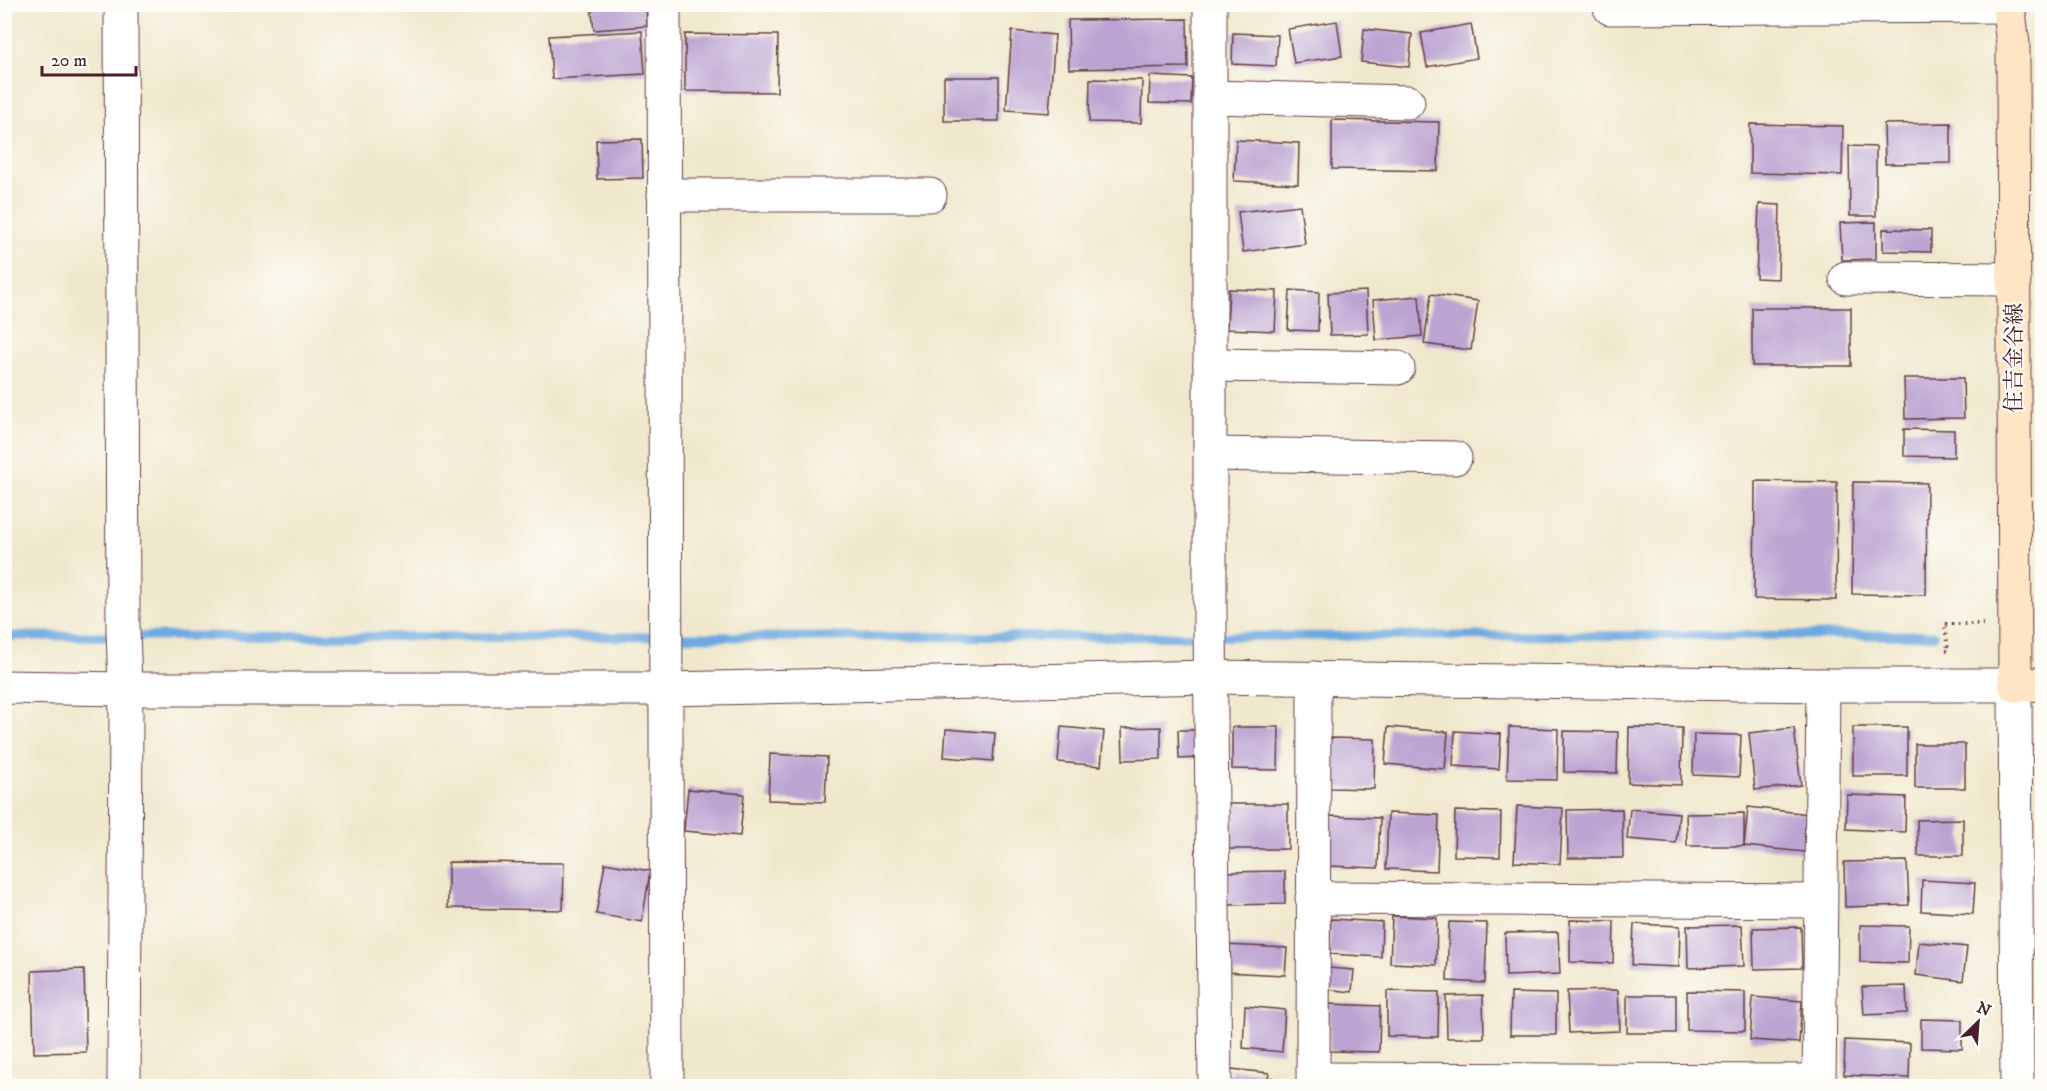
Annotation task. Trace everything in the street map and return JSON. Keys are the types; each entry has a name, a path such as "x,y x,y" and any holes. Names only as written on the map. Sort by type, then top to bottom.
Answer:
{"main road":[{"name":"住吉金谷線","path":"2008,5 2013,44 2014,279 2029,685"}],"street":[{"path":"121,4 125,689 123,1086"},
{"path":"664,4 667,1086"},
{"path":"1210,4 1210,454 1215,1086"},
{"path":"1610,8 2008,5"},
{"path":"1210,98 1408,102"},
{"path":"664,195 930,195"},
{"path":"1846,278 2014,279"},
{"path":"1210,365 1398,368"},
{"path":"1210,454 1455,458"},
{"path":"4,687 125,689 667,688 1211,651 1314,678 2029,685 2018,1086"},
{"path":"1314,678 1312,898 1314,1083 1818,1083 1823,684"},
{"path":"1312,898 1820,901"}],"path":[{"path":"1945,624 1948,651"}],"building":[{"path":"646,4 647,26 594,30 591,5"},
{"path":"1187,19 1188,67 1069,69 1068,20"},
{"path":"1337,21 1342,56 1294,63 1288,29"},
{"path":"1471,24 1477,58 1427,67 1421,33"},
{"path":"1364,29 1412,34 1409,67 1361,62"},
{"path":"642,31 645,74 552,79 549,36"},
{"path":"1012,31 1055,35 1049,113 1006,110"},
{"path":"1233,33 1278,35 1276,66 1232,64"},
{"path":"685,34 778,35 777,92 685,91"},
{"path":"1150,76 1192,78 1191,104 1149,103"},
{"path":"944,77 999,77 999,121 944,121"},
{"path":"1090,79 1142,80 1141,123 1089,122"},
{"path":"1332,120 1439,122 1438,171 1332,169"},
{"path":"1951,123 1951,163 1885,164 1884,124"},
{"path":"1750,124 1843,126 1842,175 1750,173"},
{"path":"642,139 643,178 597,179 596,140"},
{"path":"1236,140 1299,143 1298,184 1234,181"},
{"path":"1849,146 1876,147 1876,216 1850,216"},
{"path":"1759,204 1780,205 1778,279 1756,278"},
{"path":"1300,205 1305,244 1243,252 1238,212"},
{"path":"1876,222 1876,259 1842,260 1840,223"},
{"path":"1883,229 1931,230 1931,252 1883,251"},
{"path":"1229,289 1277,291 1275,331 1227,329"},
{"path":"1290,290 1319,292 1318,331 1288,330"},
{"path":"1366,291 1368,334 1330,335 1328,293"},
{"path":"1431,294 1478,301 1471,350 1424,344"},
{"path":"1419,296 1422,336 1376,340 1373,300"},
{"path":"1752,308 1851,308 1851,366 1752,366"},
{"path":"1904,378 1963,378 1964,418 1905,419"},
{"path":"1904,429 1954,430 1954,457 1904,456"},
{"path":"1755,481 1837,482 1836,600 1754,599"},
{"path":"1853,482 1927,483 1926,595 1852,594"},
{"path":"1061,727 1104,731 1101,766 1058,762"},
{"path":"1161,727 1161,759 1123,760 1122,728"},
{"path":"1232,727 1279,727 1278,770 1232,769"},
{"path":"1388,727 1448,732 1445,769 1385,764"},
{"path":"1509,727 1558,729 1557,780 1507,779"},
{"path":"1629,727 1682,728 1681,785 1628,783"},
{"path":"1853,727 1907,727 1907,776 1853,776"},
{"path":"1794,728 1801,785 1755,790 1749,733"},
{"path":"946,729 995,733 993,761 944,757"},
{"path":"1178,730 1197,730 1198,758 1179,759"},
{"path":"1455,731 1501,734 1499,769 1453,766"},
{"path":"1564,731 1618,732 1617,773 1564,772"},
{"path":"1694,734 1741,735 1739,777 1693,775"},
{"path":"1330,738 1375,739 1374,789 1330,788"},
{"path":"1915,744 1965,744 1965,788 1915,788"},
{"path":"770,754 827,757 825,802 768,800"},
{"path":"688,789 744,794 740,836 684,831"},
{"path":"1847,795 1906,797 1905,832 1846,829"},
{"path":"1223,804 1288,804 1288,849 1223,849"},
{"path":"1517,806 1563,808 1560,864 1514,862"},
{"path":"1748,807 1809,814 1805,852 1744,846"},
{"path":"1622,809 1623,858 1568,858 1567,810"},
{"path":"1630,809 1679,813 1676,843 1627,839"},
{"path":"1455,811 1501,812 1500,857 1454,856"},
{"path":"1388,813 1439,815 1437,871 1386,869"},
{"path":"1744,813 1744,846 1687,846 1686,814"},
{"path":"1330,816 1380,818 1378,868 1329,866"},
{"path":"1963,819 1963,856 1918,856 1917,820"},
{"path":"1907,861 1909,905 1845,907 1844,862"},
{"path":"448,862 564,863 563,910 448,908"},
{"path":"605,863 650,871 642,922 596,914"},
{"path":"1285,871 1285,904 1229,905 1228,872"},
{"path":"1922,880 1975,883 1973,914 1921,911"},
{"path":"1392,916 1437,918 1436,965 1390,963"},
{"path":"1331,919 1382,922 1381,957 1329,954"},
{"path":"1570,920 1614,921 1613,963 1570,962"},
{"path":"1449,922 1487,923 1485,983 1447,981"},
{"path":"1634,924 1680,926 1679,967 1632,965"},
{"path":"1742,925 1744,966 1688,968 1687,926"},
{"path":"1860,925 1909,926 1908,963 1860,962"},
{"path":"1801,927 1802,968 1754,969 1753,928"},
{"path":"1558,932 1560,974 1506,976 1505,933"},
{"path":"1919,942 1967,947 1963,981 1916,975"},
{"path":"1225,945 1287,948 1285,975 1224,972"},
{"path":"1328,968 1354,970 1352,992 1326,989"},
{"path":"84,969 86,1052 34,1053 32,971"},
{"path":"1906,986 1907,1013 1864,1015 1862,987"},
{"path":"1618,990 1620,1031 1569,1033 1567,991"},
{"path":"1387,991 1439,992 1438,1037 1387,1036"},
{"path":"1687,991 1745,992 1745,1031 1687,1030"},
{"path":"1511,993 1556,994 1556,1035 1510,1035"},
{"path":"1483,995 1484,1038 1447,1038 1446,996"},
{"path":"1627,995 1676,995 1676,1033 1627,1033"},
{"path":"1753,997 1802,1001 1799,1043 1750,1040"},
{"path":"1330,1004 1380,1006 1379,1052 1329,1051"},
{"path":"1245,1006 1285,1010 1282,1052 1243,1048"},
{"path":"1921,1019 1962,1020 1962,1049 1921,1048"},
{"path":"1845,1040 1910,1043 1909,1078 1844,1075"},
{"path":"1231,1069 1269,1073 1267,1086 1229,1086"}],"waterway":[{"path":"4,636 1934,635"}]}
